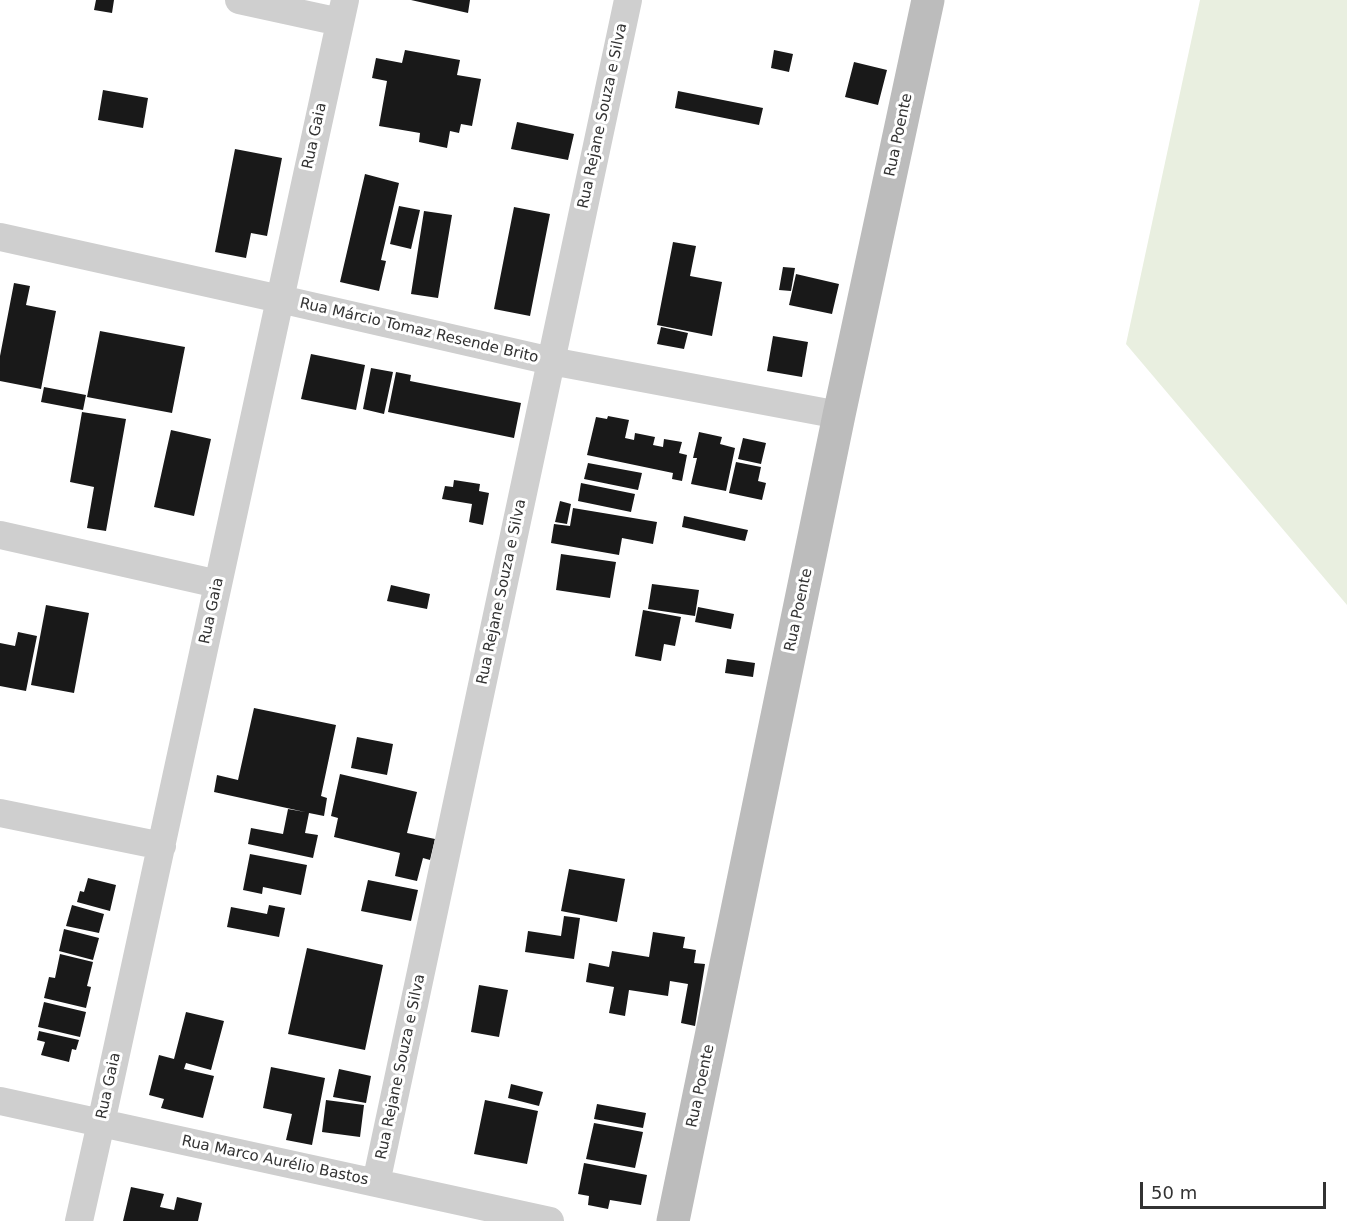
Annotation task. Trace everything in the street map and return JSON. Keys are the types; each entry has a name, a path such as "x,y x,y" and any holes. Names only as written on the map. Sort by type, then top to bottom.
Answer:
{"street":[{"path":"239,0 342,11"},
{"name":"Rua Rejane Souza e Silva","path":"376,1183 628,0"},
{"name":"Rua Poente","path":"673,1221 839,416 928,0"},
{"name":"Rua Gaia","path":"79,1221 342,11"},
{"name":"Rua Márcio Tomaz Resende Brito","path":"0,237 551,362 839,416"},
{"path":"0,535 218,584"},
{"path":"0,813 162,846"},
{"name":"Rua Marco Aurélio Bastos","path":"0,1101 550,1221"}],"green space":[{"path":"1200,0 1347,0 1347,605 1126,344"}],"building":[{"path":"96,0 114,0 112,13 94,10"},
{"path":"411,0 470,0 468,13"},
{"path":"405,50 460,60 457,75 481,79 472,126 461,124 459,133 450,131 447,148 419,142 420,133 379,126 387,81 372,78 376,58 402,63"},
{"path":"774,50 793,54 789,72 771,68"},
{"path":"854,62 887,70 878,105 845,97"},
{"path":"103,90 148,98 143,128 98,120"},
{"path":"678,91 763,108 759,125 675,108"},
{"path":"517,122 574,134 568,160 511,149"},
{"path":"235,149 282,158 267,236 251,233 246,258 215,252"},
{"path":"365,174 399,183 381,260 386,261 379,291 340,282"},
{"path":"399,206 420,210 411,249 390,244"},
{"path":"514,207 550,214 530,316 494,309"},
{"path":"424,211 452,215 438,298 411,294"},
{"path":"673,242 696,246 690,276 722,282 712,336 657,325"},
{"path":"783,267 795,268 791,291 779,290"},
{"path":"796,274 839,284 832,314 789,305"},
{"path":"14,283 30,286 26,305 56,311 41,389 0,381 0,356"},
{"path":"661,327 688,333 684,349 657,344"},
{"path":"100,331 185,347 172,413 87,397"},
{"path":"773,336 808,342 802,377 767,371"},
{"path":"311,354 365,365 356,410 301,399"},
{"path":"371,368 393,372 384,414 363,409"},
{"path":"396,372 411,375 410,381 521,403 514,438 388,412"},
{"path":"44,387 86,395 83,410 41,402"},
{"path":"82,412 126,419 106,531 87,528 94,487 70,482"},
{"path":"608,416 629,420 625,438 634,440 635,433 655,437 653,445 663,447 664,439 682,442 679,453 687,455 682,481 672,479 673,473 587,455 596,417 607,419"},
{"path":"171,430 211,439 194,516 154,507"},
{"path":"699,432 722,437 720,444 735,448 726,491 691,484 697,458 693,458"},
{"path":"743,438 766,443 761,464 738,459"},
{"path":"736,462 761,467 758,481 766,483 762,500 729,493"},
{"path":"588,463 642,473 638,490 584,479"},
{"path":"454,480 480,484 479,491 489,493 483,525 469,522 472,504 442,499 445,486 453,487"},
{"path":"581,483 635,494 631,512 578,501"},
{"path":"560,501 571,504 567,524 555,522"},
{"path":"573,508 657,522 653,544 622,538 619,555 551,543 554,524 570,526"},
{"path":"684,516 748,530 745,541 682,527"},
{"path":"561,554 616,562 610,598 556,590"},
{"path":"652,584 699,590 695,616 648,609"},
{"path":"391,585 430,594 427,609 387,601"},
{"path":"46,605 89,613 74,693 31,685"},
{"path":"698,607 734,614 731,629 695,622"},
{"path":"643,610 681,617 675,646 664,644 661,661 635,656"},
{"path":"18,632 37,636 26,691 0,686 0,643 15,646"},
{"path":"727,659 755,663 753,677 725,673"},
{"path":"254,708 336,725 321,796 327,798 324,816 309,813 305,833 318,835 313,858 248,844 251,828 283,834 288,809 305,812 214,792 217,775 238,780"},
{"path":"357,737 393,744 387,775 351,768"},
{"path":"340,774 417,792 407,833 435,839 430,860 423,858 417,881 395,876 400,853 334,837 338,818 331,816"},
{"path":"250,854 307,865 301,895 263,887 262,894 243,890"},
{"path":"569,869 625,879 617,922 561,911"},
{"path":"88,878 116,885 110,911 77,902 80,891 84,892"},
{"path":"368,880 418,890 411,921 361,911"},
{"path":"72,905 104,914 99,933 66,926"},
{"path":"269,905 285,908 279,937 227,927 231,907 267,914"},
{"path":"564,916 580,918 574,959 525,952 528,931 561,936"},
{"path":"64,929 99,938 93,960 59,951"},
{"path":"653,932 685,937 683,948 696,950 694,963 705,964 695,1026 681,1023 688,984 670,981 668,996 629,990 625,1016 609,1013 614,987 586,982 589,963 609,967 612,951 649,957"},
{"path":"307,948 383,965 365,1050 288,1034"},
{"path":"60,954 93,962 87,986 91,987 86,1008 44,998 49,977 55,978"},
{"path":"479,985 508,990 499,1037 471,1032"},
{"path":"44,1002 86,1012 80,1037 38,1027"},
{"path":"186,1012 224,1021 211,1070 186,1063 184,1069 214,1076 203,1118 161,1108 164,1099 149,1095 159,1055 174,1059"},
{"path":"39,1031 79,1040 76,1050 72,1049 69,1062 41,1055 45,1042 37,1040"},
{"path":"271,1067 325,1078 312,1145 286,1140 292,1114 263,1108"},
{"path":"339,1069 371,1076 366,1103 333,1097"},
{"path":"511,1084 543,1092 539,1106 508,1098"},
{"path":"326,1100 364,1105 360,1137 322,1132"},
{"path":"485,1100 538,1111 527,1164 474,1154"},
{"path":"597,1104 646,1113 643,1128 594,1119"},
{"path":"594,1123 643,1132 635,1168 586,1159"},
{"path":"584,1163 647,1175 641,1205 610,1200 608,1209 588,1205 589,1196 578,1194"},
{"path":"131,1187 164,1194 160,1207 174,1210 177,1197 202,1203 198,1221 123,1221"}]}
